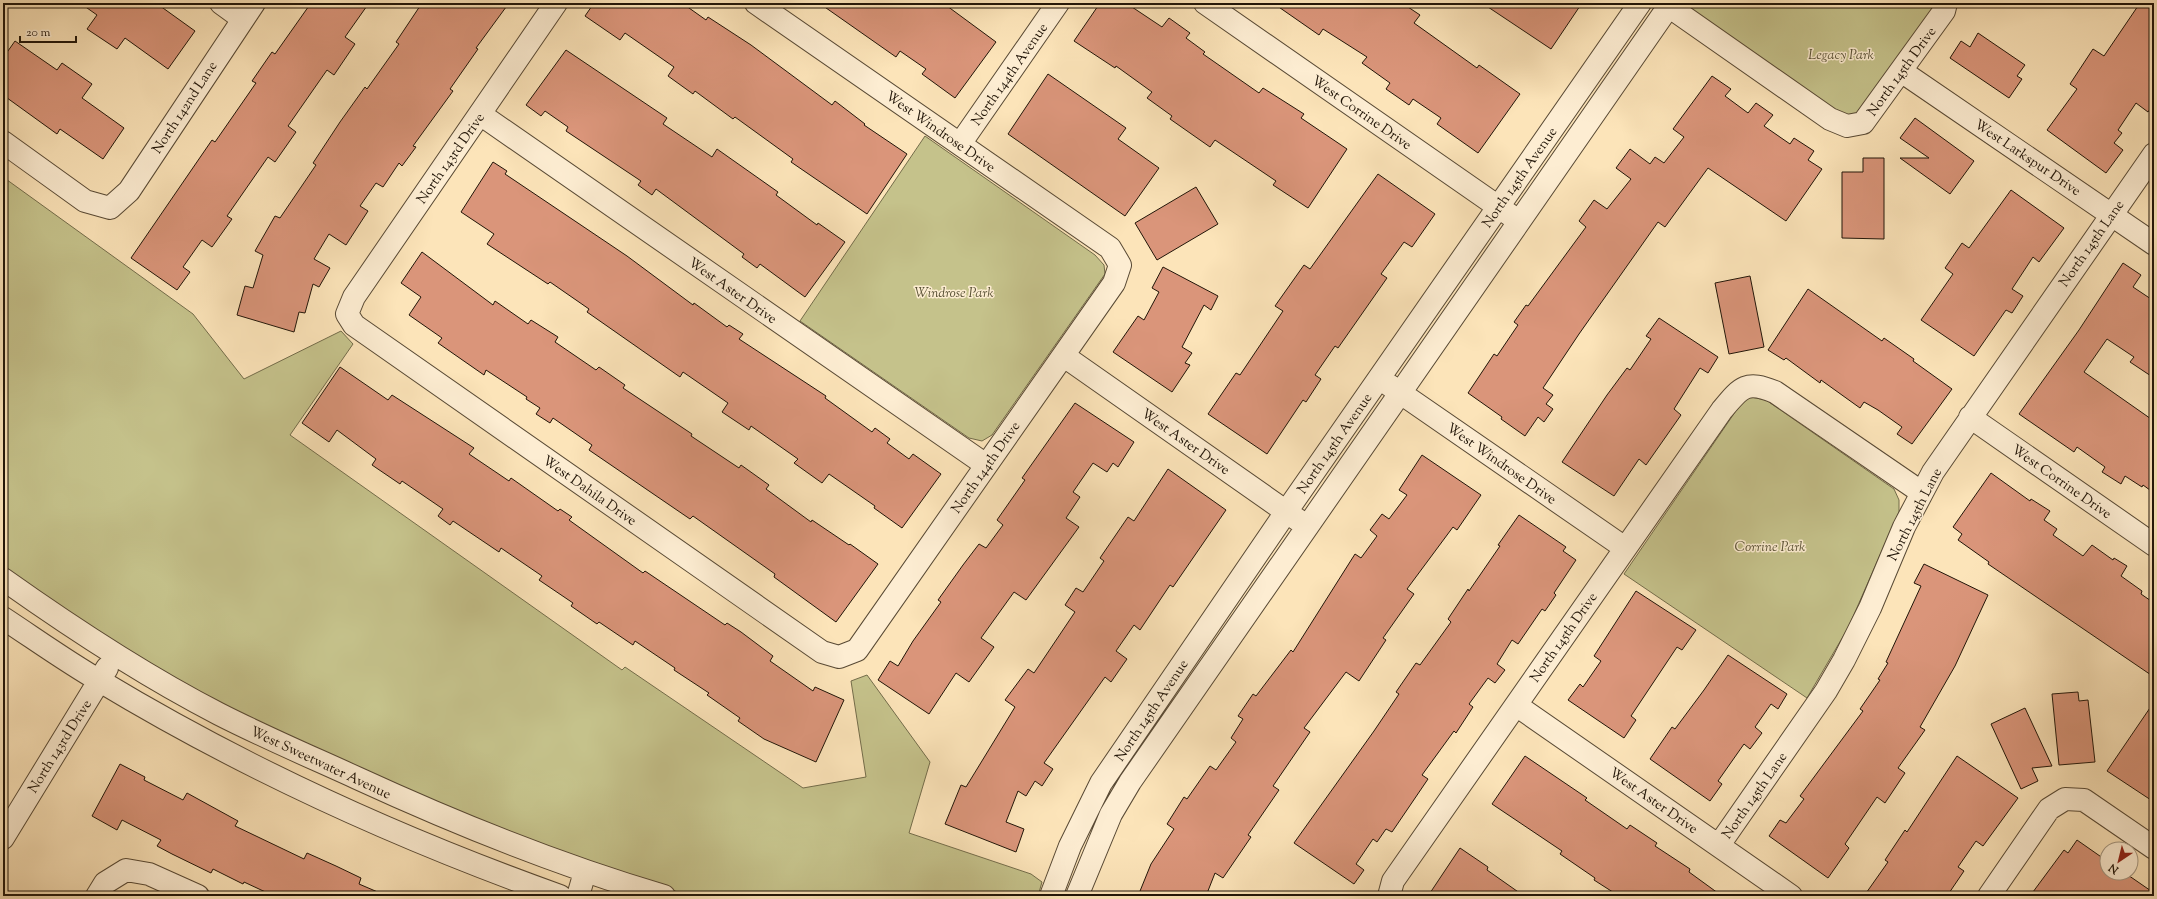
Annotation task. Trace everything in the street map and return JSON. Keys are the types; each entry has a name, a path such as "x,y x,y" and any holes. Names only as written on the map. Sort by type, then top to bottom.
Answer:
{"street":[{"path":"221,3 248,11"},
{"name":"North 143rd Drive","path":"346,314 354,297 556,3"},
{"name":"West Windrose Drive","path":"756,3 1110,248 1120,265"},
{"name":"North 144th Avenue","path":"960,144 1058,3"},
{"name":"West Corrine Drive","path":"1205,3 1519,222"},
{"name":"North 145th Avenue","path":"1051,896 1070,846 1100,783 1286,512 1640,3"},
{"name":"North 145th Drive","path":"1667,5 1830,119 1847,126 1863,123 1944,11 1946,3"},
{"name":"North 145th Avenue","path":"1077,896 1111,814 1130,782 1401,393 1667,5"},
{"name":"North 142nd Lane","path":"3,142 85,201 110,208 129,191 248,11"},
{"name":"West Larkspur Drive","path":"1901,71 2154,244"},
{"name":"West Aster Drive","path":"480,114 986,465"},
{"name":"North 145th Lane","path":"1719,845 1826,690 1844,660 1870,608 1904,527 1921,492 1970,417 2154,154"},
{"name":"North 144th Drive","path":"839,656 857,650 1114,283 1120,265"},
{"name":"West Dahila Drive","path":"346,314 354,325 816,648 822,652 839,656"},
{"name":"West Aster Drive","path":"1064,356 1308,526"},
{"name":"West Windrose Drive","path":"1380,378 1625,548"},
{"name":"North 145th Drive","path":"1389,896 1394,882 1516,705 1722,410 1737,392 1748,386 1759,385 1775,392 1921,492"},
{"name":"West Corrine Drive","path":"1970,417 2154,545"},
{"name":"West Sweetwater Avenue","path":"3,578 58,618 115,655 218,713 435,814 586,872 612,889 664,896"},
{"path":"3,618 99,681 175,725 282,781 446,854 560,896"},
{"name":"North 143rd Drive","path":"3,838 115,655"},
{"name":"West Aster Drive","path":"1516,705 1791,896"},
{"path":"1989,896 2049,809 2065,799 2084,800 2154,848"},
{"path":"97,896 105,883 126,870 149,874 198,896"},
{"path":"578,896 586,872"}],"green space":[{"name":"Legacy Park","path":"1678,3 1938,3 1860,117 1843,119"},
{"name":"Windrose Park","path":"925,136 1095,255 1104,265 1105,274 992,435 982,441 969,438 800,321"},
{"path":"3,177 193,314 244,379 341,331 353,344 290,435 622,670 625,667 803,788 866,777 851,681 867,675 930,762 909,833 1031,874 1042,882 1038,896 692,896 603,870 547,851 235,714 136,657 3,570"},
{"name":"Corrine Park","path":"1751,397 1766,400 1894,489 1899,500 1899,512 1848,628 1807,698 1624,574 1742,402"}],"building":[{"path":"80,3 156,3 195,31 168,69 125,38 117,49 87,29 97,15"},
{"path":"311,3 369,3 345,37 355,44 334,75 327,70 288,126 296,132 275,162 268,157 227,216 232,219 212,247 202,240 183,267 190,272 177,290 131,258 212,140 215,142 256,83 252,81 272,52 275,54"},
{"path":"422,3 509,3 476,48 478,49 450,89 453,91 413,146 416,147 402,166 399,163 383,187 376,183 360,206 368,211 346,245 329,234 314,259 330,268 319,287 313,284 305,313 299,312 294,332 237,315 245,286 253,288 263,255 255,251 275,216 280,218 316,165 313,163 340,122 365,87 367,89 399,44 396,42"},
{"path":"594,3 682,3 706,20 708,17 751,45 832,105 835,101 865,124 864,125 907,154 867,214 791,162 793,159 735,117 733,119 695,91 693,94 668,76 674,67 625,33 620,40 585,16"},
{"path":"819,3 943,3 996,42 955,98 922,74 926,69 900,51 896,57"},
{"path":"1100,3 1126,3 1162,27 1169,18 1190,33 1186,38 1205,52 1203,54 1259,93 1263,88 1304,114 1301,118 1347,149 1308,208 1273,185 1276,181 1215,140 1210,147 1170,119 1172,116 1147,98 1152,92 1116,66 1115,68 1074,41"},
{"path":"1273,3 1402,3 1420,15 1414,23 1477,68 1479,65 1520,94 1478,153 1437,124 1441,118 1413,99 1409,105 1386,89 1390,83 1362,63 1367,57 1323,29 1319,35"},
{"path":"1482,3 1582,3 1551,49"},
{"path":"2140,3 2154,3 2154,103 2148,112 2136,103 2118,130 2122,133 2114,143 2123,150 2106,173 2047,130 2077,89 2070,84 2093,49 2104,56"},
{"path":"1978,33 2025,65 2017,76 2022,79 2009,98 1950,58 1961,41 1970,47"},
{"path":"15,41 57,70 62,63 92,84 82,98 124,128 103,159 60,129 57,134 3,95 3,58"},
{"path":"566,50 667,118 663,124 712,157 717,149 778,192 776,195 817,225 818,223 845,242 805,297 760,264 757,268 742,257 744,254 656,189 652,195 638,185 641,181 566,131 568,127 545,111 541,116 526,105"},
{"path":"1048,74 1126,128 1118,139 1159,168 1125,216 1008,134"},
{"path":"1712,76 1731,89 1725,96 1748,113 1756,103 1773,115 1764,126 1790,144 1794,138 1814,151 1808,160 1822,169 1786,221 1708,168 1665,227 1658,222 1579,334 1543,388 1553,395 1546,404 1553,409 1544,422 1538,417 1525,436 1501,419 1502,417 1468,393 1494,354 1497,356 1518,325 1514,322 1526,305 1528,306 1586,227 1579,221 1594,200 1607,209 1631,179 1616,168 1630,149 1650,164 1655,157 1664,163 1684,137 1673,129"},
{"path":"1915,118 1974,161 1950,194 1900,158 1929,158 1900,138"},
{"path":"1863,158 1884,158 1884,239 1842,238 1842,172 1863,172"},
{"path":"493,162 507,171 505,174 627,256 693,305 694,303 727,327 729,325 743,334 739,339 826,396 825,398 872,432 875,428 890,439 887,443 909,459 913,454 941,474 902,528 874,508 875,506 829,474 822,483 794,463 798,459 751,426 749,430 722,412 728,403 683,372 680,377 587,312 589,309 550,282 548,284 487,244 494,234 461,212"},
{"path":"1378,174 1435,214 1412,247 1404,242 1381,274 1387,278 1338,348 1335,346 1315,375 1321,379 1306,402 1303,400 1267,454 1208,414 1236,373 1240,375 1283,311 1275,306 1304,265 1310,269"},
{"path":"1196,187 1218,224 1157,260 1135,223"},
{"path":"2011,190 2064,228 2039,262 2033,257 2012,289 2023,296 2012,313 2006,310 1974,356 1921,320 1953,274 1945,268 1962,243 1969,248"},
{"path":"422,252 493,305 495,301 528,324 531,320 558,337 555,342 596,370 599,367 625,385 623,388 692,434 691,436 739,468 741,465 769,485 766,489 811,522 812,520 878,564 836,622 774,577 775,574 693,516 690,519 589,450 592,445 553,418 550,423 536,414 540,408 526,399 527,397 486,370 484,375 438,343 442,338 409,315 421,297 401,283"},
{"path":"2123,263 2141,275 2133,287 2154,301 2154,378 2130,362 2134,357 2107,339 2084,372 2154,421 2154,493 2143,485 2142,487 2125,476 2121,484 2102,472 2105,467 2077,447 2074,452 2019,414 2079,330"},
{"path":"1163,267 1218,296 1211,310 1204,305 1182,347 1192,353 1185,363 1190,365 1172,392 1113,352 1138,316 1144,320 1159,292 1152,288"},
{"path":"1750,276 1764,347 1729,354 1715,283"},
{"path":"1808,289 1882,341 1884,338 1952,389 1912,444 1897,434 1902,427 1878,410 1864,402 1860,408 1821,380 1820,383 1786,358 1784,360 1768,350"},
{"path":"1659,318 1718,357 1708,373 1700,368 1674,409 1681,415 1646,465 1639,459 1614,496 1562,462 1607,395 1627,368 1630,370 1651,339 1646,336"},
{"path":"340,367 388,400 392,395 474,448 469,454 509,481 511,478 558,511 560,509 572,517 569,520 643,573 645,571 725,625 727,623 741,632 773,656 770,661 813,691 815,687 844,700 816,762 764,739 738,721 740,718 707,695 709,693 674,670 675,668 635,641 633,645 599,622 597,624 571,606 573,603 539,580 542,576 501,548 499,552 453,521 450,525 438,516 443,509 402,481 400,484 372,465 376,459 337,430 329,442 302,423"},
{"path":"1075,403 1134,442 1118,467 1113,463 1107,472 1093,463 1073,492 1080,497 1066,518 1079,527 1026,600 1014,592 981,638 994,647 969,682 956,673 929,714 878,680 890,661 898,666 913,641 941,602 938,600 963,565 979,544 986,548 1003,525 997,520 1025,480 1022,478"},
{"path":"1422,455 1481,495 1457,530 1453,527 1407,589 1414,594 1383,638 1386,640 1359,681 1346,672 1304,728 1310,732 1273,786 1279,790 1248,835 1251,837 1223,878 1215,873 1206,896 1138,896 1151,864 1174,829 1167,824 1184,797 1187,799 1210,766 1216,770 1236,742 1231,738 1243,719 1238,716 1253,694 1256,696 1291,650 1293,652 1355,554 1361,558 1377,536 1370,530 1382,514 1389,519 1407,495 1399,490"},
{"path":"1168,469 1226,510 1173,587 1170,585 1140,630 1134,625 1116,651 1127,659 1111,682 1105,677 1044,763 1053,769 1042,786 1035,781 1026,796 1018,791 1006,822 1024,829 1016,852 945,824 961,785 966,787 1015,707 1005,700 1028,669 1034,673 1075,612 1065,605 1076,588 1083,592 1104,561 1100,558 1128,517 1134,521"},
{"path":"1991,473 2030,501 2031,499 2050,511 2044,520 2057,529 2053,535 2083,556 2092,545 2113,560 2114,558 2127,566 2121,576 2142,591 2141,594 2154,603 2154,677 1988,564 1989,562 1958,540 1962,534 1953,527"},
{"path":"1519,515 1566,547 1563,551 1576,560 1554,593 1556,595 1545,611 1542,609 1518,644 1512,640 1497,664 1505,670 1495,683 1488,678 1469,704 1473,707 1456,733 1454,731 1422,775 1428,779 1392,832 1386,829 1377,842 1373,839 1356,864 1364,870 1354,884 1294,843 1374,731 1399,694 1396,692 1416,663 1420,665 1451,622 1448,619 1500,546 1498,545"},
{"path":"1924,564 1988,595 1955,666 1920,727 1925,730 1898,768 1905,773 1885,803 1877,797 1845,844 1849,848 1828,878 1769,836 1780,820 1786,823 1804,799 1800,796 1863,711 1860,709 1880,680 1878,679 1888,663 1886,662 1921,586 1914,583"},
{"path":"1636,591 1696,630 1682,650 1677,647 1631,716 1636,720 1624,738 1568,700 1580,684 1583,687 1601,661 1594,656"},
{"path":"1728,655 1787,694 1778,709 1771,704 1755,727 1762,733 1750,749 1744,744 1718,781 1722,784 1710,801 1650,759 1672,727 1675,729"},
{"path":"2078,692 2079,701 2088,700 2095,762 2059,765 2052,694"},
{"path":"2154,702 2154,802 2107,771"},
{"path":"2025,708 2052,766 2032,768 2038,781 2021,789 1991,724"},
{"path":"1525,756 1587,798 1585,800 1627,829 1630,825 1657,843 1655,846 1690,869 1689,872 1722,896 1619,896 1594,880 1595,878 1560,854 1562,851 1492,804"},
{"path":"1957,756 2018,798 1983,846 1976,841 1958,867 1964,871 1947,896 1864,896 1888,862 1885,860 1905,830 1907,832"},
{"path":"120,764 145,777 144,780 183,800 187,793 238,821 235,826 304,859 307,853 361,878 359,884 387,896 274,896 244,882 243,884 213,869 211,873 172,854 157,846 161,840 122,820 117,830 92,816"},
{"path":"2077,840 2099,855 2099,881 2137,881 2154,893 2154,896 2030,896 2064,850 2068,853"},
{"path":"1460,848 1488,867 1487,870 1524,896 1428,896"}]}
